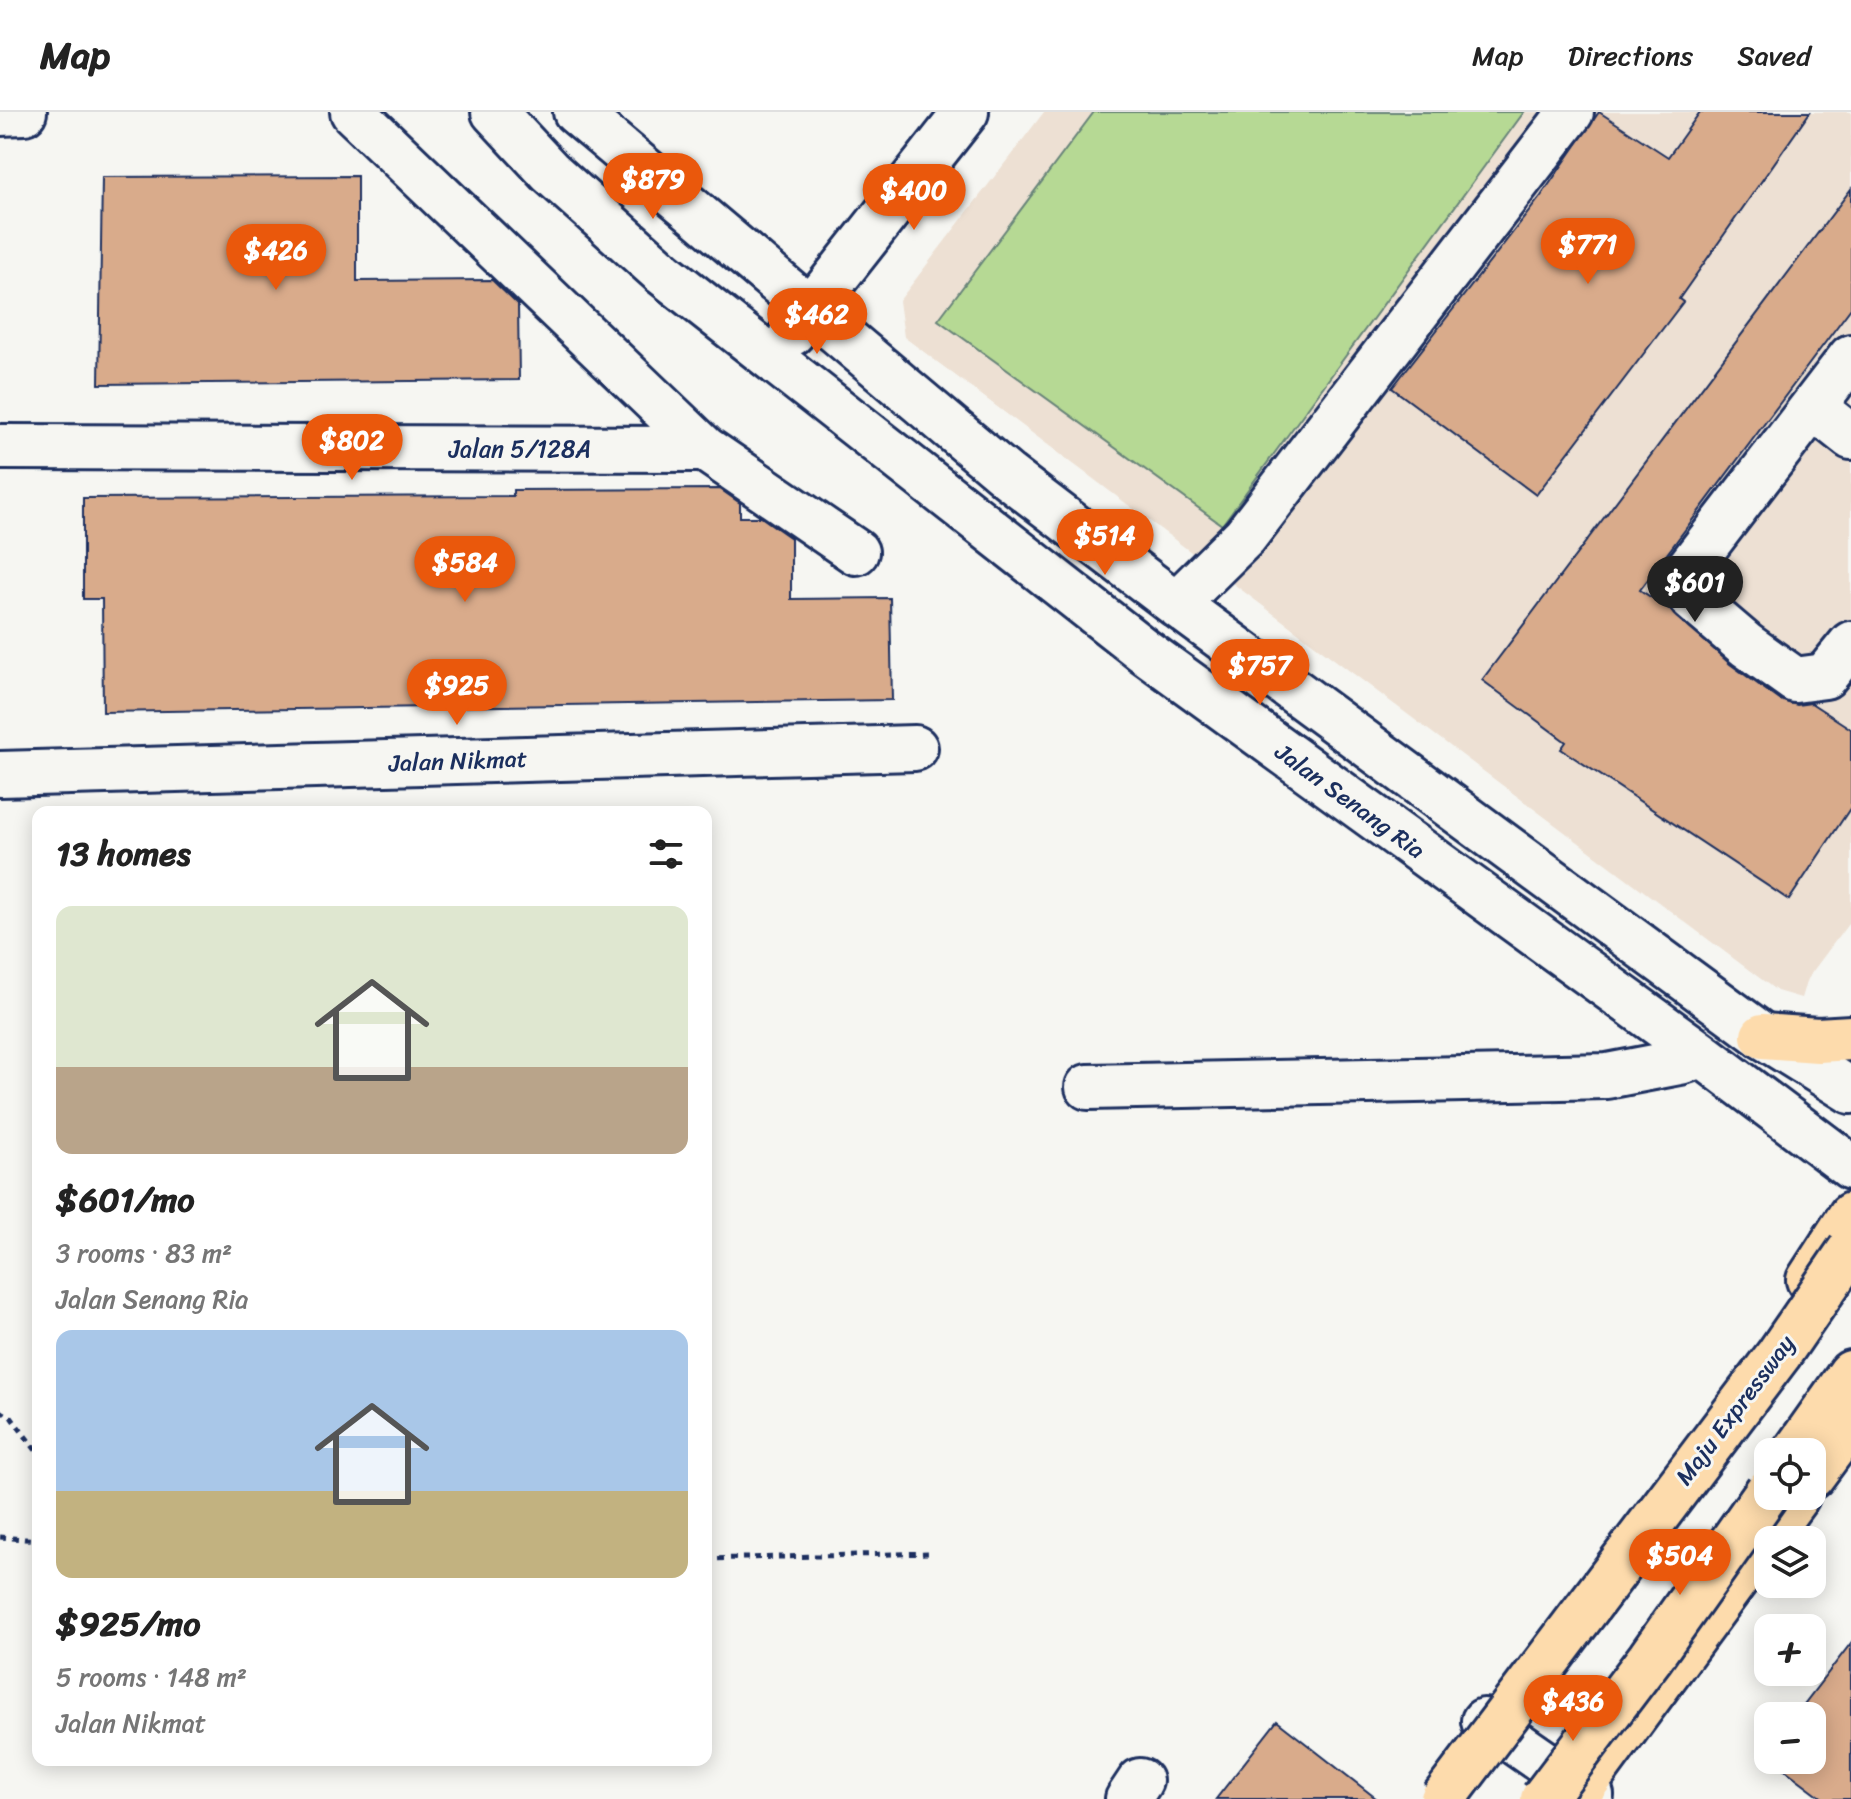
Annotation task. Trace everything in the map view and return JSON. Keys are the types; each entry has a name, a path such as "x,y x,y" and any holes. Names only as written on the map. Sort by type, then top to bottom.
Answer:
{"main road":[{"path":"1763,1036 1818,1040 1851,1038"},
{"path":"1424,1799 1672,1470 1835,1244 1851,1215"},
{"name":"Maju Expressway","path":"1443,1799 1779,1354 1851,1249"},
{"path":"1805,1438 1851,1373"},
{"path":"1826,1457 1851,1423"},
{"path":"1574,1796 1650,1658 1755,1510"},
{"path":"1574,1796 1787,1510"}],"street":[{"path":"0,113 24,112"},
{"path":"353,112 705,449 856,552"},
{"name":"Jalan Senang Ria","path":"494,112 550,172 640,253 771,360 1143,650 1702,1055 1851,1167"},
{"path":"576,112 1008,476 1176,604 1763,1036 1851,1091"},
{"path":"771,360 966,112"},
{"path":"1176,604 1245,536 1571,112"},
{"path":"1851,357 1688,569 1692,599 1746,645 1795,680 1825,676 1851,644"},
{"path":"1813,407 1851,437"},
{"name":"Jalan 5/128A","path":"0,447 705,449"},
{"name":"Jalan Nikmat","path":"0,774 915,748"},
{"path":"1088,1087 1607,1076 1702,1055"},
{"path":"1484,1721 1574,1796"}],"path":[{"path":"0,1411 11,1417 32,1445"},
{"path":"0,1537 32,1540"},
{"path":"712,1559 931,1553"}],"shaded area":[{"path":"1044,112 1851,112 1851,920 1807,979 1801,998 1777,991 904,337 899,301"}],"green space":[{"path":"1094,112 1524,112 1222,525 938,320"}],"building":[{"path":"1599,112 1668,157 1700,112 1810,112 1679,299 1683,302 1536,495 1392,388 1541,196"},
{"path":"357,176 357,281 492,280 518,305 519,380 99,384 102,177"},
{"path":"1851,189 1851,308 1640,590 1672,611 1730,664 1780,700 1797,705 1811,703 1851,729 1851,807 1789,900 1561,749 1566,742 1482,680"},
{"path":"720,489 740,503 740,517 761,517 791,538 791,599 890,598 892,700 103,712 102,599 83,599 83,498 513,496 513,490"},
{"path":"1851,1643 1851,1799 1824,1799 1791,1774 1826,1774 1826,1702 1806,1702 1818,1686 1826,1686 1826,1676"},
{"path":"1277,1721 1377,1799 1216,1799"}]}
